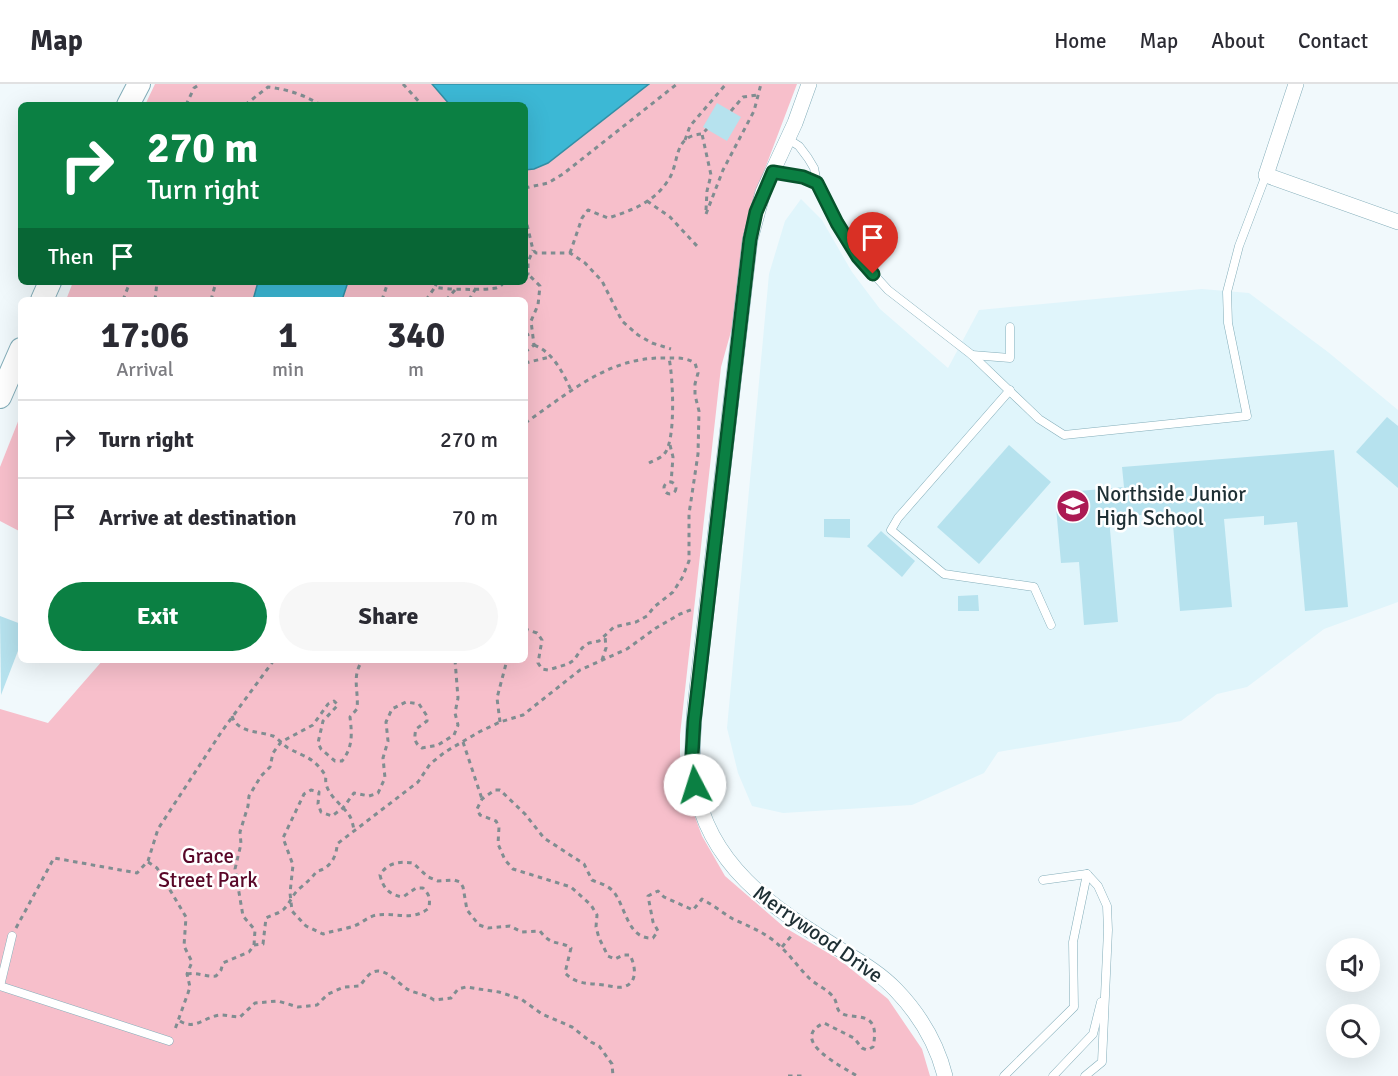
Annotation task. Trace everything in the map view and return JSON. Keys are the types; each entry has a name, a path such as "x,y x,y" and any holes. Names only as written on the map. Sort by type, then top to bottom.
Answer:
{"main road":[{"path":"130,102 139,84"},
{"path":"0,397 18,356"}],"street":[{"name":"Merrywood Drive","path":"809,84 805,100 756,212 750,240 694,717 692,756 695,785 702,812 712,834 733,867 749,886 771,904 869,968 895,989 924,1027 936,1049 945,1076"},
{"path":"1296,84 1266,175 1398,222"}],"lane":[{"path":"788,139 800,146 814,168 817,183 837,223 858,257 888,290 972,355 1039,419 1064,435 1247,417 1228,323 1227,292 1239,246 1266,175"},
{"path":"773,172 803,177 817,183"},
{"path":"972,355 1010,358 1010,327"},
{"path":"1010,390 898,518 891,530 944,574 1034,587 1051,625"},
{"path":"1043,880 1087,874"},
{"path":"1086,1076 1102,1062 1107,906 1098,886 1087,874"},
{"path":"1005,1076 1074,1007 1073,942 1087,874"},
{"path":"12,936 0,986 169,1041"},
{"path":"1053,1076 1093,1034 1105,986"}],"path":[{"path":"187,102 194,88 200,84"},
{"path":"403,84 419,102"},
{"path":"528,187 548,183 563,174 677,84"},
{"path":"685,140 690,126 726,84"},
{"path":"702,134 711,175 707,191 706,214 723,170 754,111 761,84"},
{"path":"249,102 268,87 284,89 316,102"},
{"path":"731,111 743,97 757,95"},
{"path":"570,253 582,218 588,210 608,218 641,207 667,182 680,146 685,140 692,134 702,134 707,129"},
{"path":"647,201 670,217 697,246"},
{"path":"528,228 533,250 528,262"},
{"path":"533,250 536,253 570,253 585,263 602,281 622,321 652,343 671,349"},
{"path":"528,275 540,286 538,305 531,321 534,345"},
{"path":"483,285 484,289"},
{"path":"428,297 435,287 484,289 501,285"},
{"path":"471,297 476,288"},
{"path":"449,297 456,289"},
{"path":"528,335 532,333"},
{"path":"528,350 534,345"},
{"path":"534,345 543,349 551,357 572,390"},
{"path":"528,362 551,357"},
{"path":"669,358 672,394 671,483"},
{"path":"528,421 572,390 614,367 636,359 687,358 695,363 698,373 694,394 699,411 698,454 689,514 689,561 674,592 654,607 647,616 636,622 614,627 599,641 588,643 568,664 548,670 542,669 538,663 542,640 537,633 528,630"},
{"path":"649,463 664,455 670,443"},
{"path":"254,945 263,944 266,918 284,910 296,891 310,881 317,871 324,870 331,863 337,850 337,844 418,782 430,764 463,742 500,722 523,715 580,670 627,649 680,614 707,608"},
{"path":"602,660 606,648 604,636"},
{"path":"12,936 54,858 137,873 148,861 158,829 232,716 272,663"},
{"path":"187,974 197,972 210,977 216,976 223,963 249,952 254,945 255,930 243,916 235,869 241,844 240,832 249,796 261,776 270,767 273,753 281,742 313,725 328,704 334,701 338,705 323,721 318,743 321,749 335,761 342,761 350,749 352,738 350,717 358,704 355,679 361,663"},
{"path":"455,663 459,698 455,713 458,725 454,735 438,745 422,748 414,738 416,729 427,721 427,716 419,704 406,702 392,709 386,722 388,741 383,758 385,777 378,793 369,796 354,793 343,808 332,816 321,812 318,804 319,792 311,790 304,794 283,838 293,865 290,901 292,911 306,926 323,934 352,927 377,915 399,917 423,913 429,908 430,901 429,894 423,888 416,888 403,897 394,896 381,882 380,876 384,868 391,864 413,863 428,877 438,881 460,882 464,887 466,910 479,925 488,928 510,926 522,932 540,931 552,943 571,948 565,973 571,979 581,983 621,988 629,984 634,976 634,966 630,956 623,955 615,959 608,956 599,938 597,915 591,905 571,887 513,869 506,860 498,844 499,827 496,821 480,815 477,809 482,799 495,790 504,793 544,838 584,864 592,880 606,885 614,892 632,929 646,939 653,938 658,932 653,922 648,896 658,891 664,897 693,910 702,898 733,919 770,937 782,947 809,978 834,997 838,1010 842,1013 862,1016 873,1027 875,1035 873,1047 867,1050 862,1048 854,1038 824,1023 813,1032 812,1041 820,1052 857,1076"},
{"path":"500,722 497,698 506,663"},
{"path":"232,716 234,723 242,728 274,736 307,756 320,767 326,776 325,782 328,790 348,814 354,830"},
{"path":"463,742 482,799"},
{"path":"148,861 157,868 186,917 184,946 192,962 187,974 190,987 180,1021 169,1041"},
{"path":"180,1021 185,1024 197,1024 220,1015 240,1017 255,1003 278,1001 298,1007 316,1005 328,994 344,987 360,986 372,972 376,971 393,978 409,991 424,993 434,1000 451,998 458,989 466,987 499,992 521,999 542,1014 572,1027 599,1046 612,1064 613,1076"},
{"path":"788,1076 803,1076"}],"shaded area":[{"name":"Northside Junior High School","path":"801,199 822,220 852,272 880,309 948,368 979,310 1202,289 1249,293 1328,352 1398,410 1398,602 1324,629 1247,687 1217,694 1181,721 998,752 984,773 912,805 783,813 752,806 738,773 727,728 769,274 785,221"}],"green space":[{"name":"Grace Street Park","path":"155,84 797,84 749,211 732,328 721,367 680,735 680,755 691,806 702,836 725,876 784,927 840,960 888,999 922,1049 930,1076 0,1076 0,709 48,723 100,663 528,663 528,297 67,297 72,285 528,285 528,102 146,102"},
{"path":"18,422 18,530 0,521 0,467"}],"water":[{"path":"432,84 649,84 548,163 528,170 528,102 447,102"},
{"path":"257,285 347,285 343,297 254,297"}],"building":[{"path":"717,103 741,117 727,141 703,127"},
{"path":"1387,417 1398,426 1398,488 1356,452"},
{"path":"1009,445 1051,482 979,564 937,527"},
{"path":"1334,450 1348,607 1305,611 1297,522 1264,525 1264,516 1224,519 1232,607 1180,611 1172,512 1109,518 1118,622 1084,625 1079,562 1061,563 1056,507 1069,506 1068,492 1124,487 1122,467"},
{"path":"824,519 850,519 850,538 824,537"},
{"path":"881,531 915,561 902,577 867,546"},
{"path":"978,595 979,611 958,611 958,596"},
{"path":"0,616 18,623 18,651 1,695"}],"place":[{"name":"Northside Junior High School","path":"1073,506"}],"route":[{"path":"695,785 692,756 694,722 750,240 756,212 773,172 803,177 817,183 837,223 858,257 873,274"}]}
